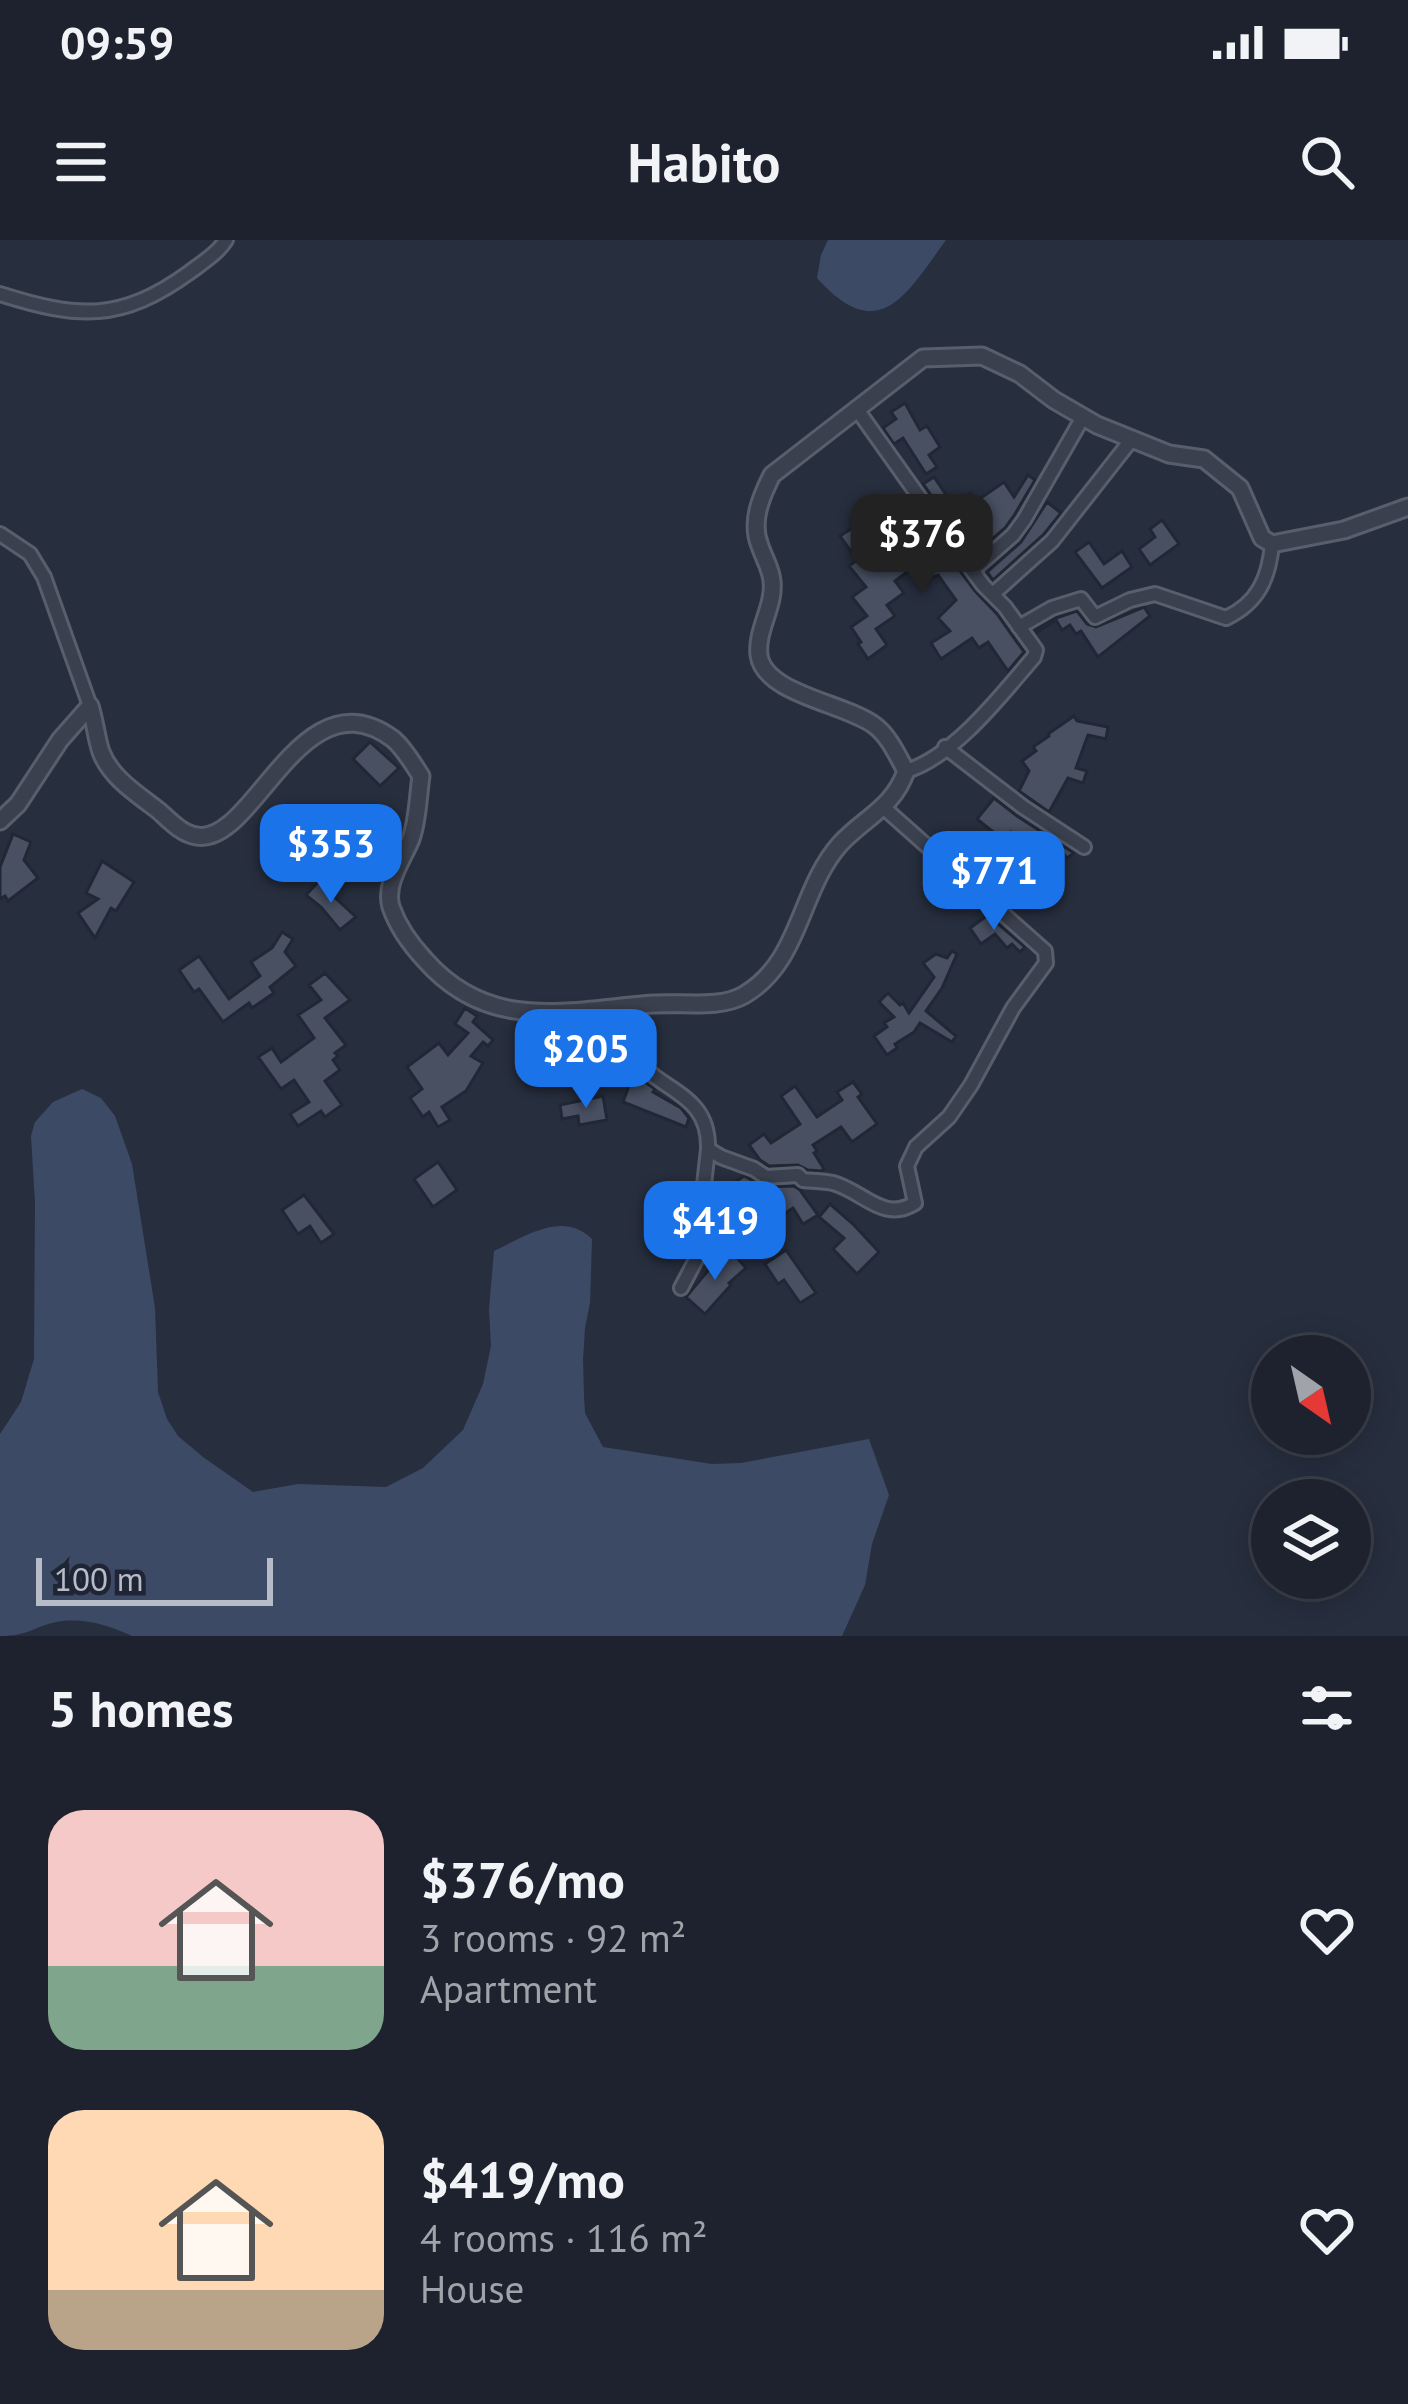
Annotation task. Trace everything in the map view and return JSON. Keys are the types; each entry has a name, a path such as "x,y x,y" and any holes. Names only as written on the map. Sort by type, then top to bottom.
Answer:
{"street":[{"path":"0,294 53,309 107,313 161,292 226,240"},
{"path":"906,771 880,729 842,707 786,687 766,673 759,655 772,577 755,524 772,475 923,358 982,356 1020,374 1083,417 1169,454 1204,459 1240,488 1262,538 1272,544 1344,530 1408,507"},
{"path":"856,408 1036,650 1008,690 976,722 924,766 906,771"},
{"path":"973,570 1024,520 1083,417"},
{"path":"994,593 1052,542 1132,439"},
{"path":"0,534 31,554 44,577 90,706 103,758 115,775 182,831 212,836 238,815 294,752 334,725 366,726 395,741 422,776 412,837 397,865 389,902 408,940 439,976 468,996 505,1010 565,1014 739,998 766,980 783,958 813,888 840,844 900,789 906,771"},
{"path":"1018,627 1081,599 1095,617 1155,594 1226,618 1251,603 1270,562 1272,544"},
{"path":"0,821 18,804 60,740 90,706"},
{"path":"945,747 1084,847"},
{"path":"708,1149 766,1177 798,1175 802,1180 834,1184 887,1209 910,1207 915,1203 907,1166 916,1147 949,1117 1046,962 1045,951 883,807"},
{"path":"635,1006 630,1040 640,1063 706,1118 704,1194 709,1237 681,1288"}],"water":[{"path":"828,240 946,240 904,294 875,311 858,309 817,278"},
{"path":"82,1089 101,1098 115,1116 132,1164 155,1308 158,1392 178,1436 203,1457 253,1492 298,1484 386,1487 423,1468 463,1430 483,1384 491,1346 494,1251 544,1228 569,1227 592,1239 584,1397 585,1413 603,1447 712,1464 869,1439 889,1495 872,1544 865,1585 842,1636 132,1636 105,1625 76,1621 0,1636 0,1434 21,1402 34,1359 31,1136 35,1122 53,1102"}],"building":[{"path":"905,403 920,430 927,426 940,447 929,455 937,467 926,474 903,438 894,444 883,428 896,419 891,412"},
{"path":"1028,475 1035,480 1015,514 974,555 923,484 934,477 953,505 970,493 975,502 1004,482 1014,497"},
{"path":"1047,502 1061,513 993,580 987,572 1021,542"},
{"path":"1162,520 1179,544 1150,565 1139,549 1155,537 1150,529"},
{"path":"857,525 863,534 871,528 886,550 909,535 916,545 932,533 1024,652 1008,671 988,642 979,648 972,638 941,659 931,643 950,631 938,618 956,600 923,560 895,581 904,593 887,605 895,616 876,629 887,645 868,659 851,627 867,616 852,597 866,587 849,566 857,560 840,536"},
{"path":"1089,542 1104,564 1122,551 1132,567 1102,588 1075,552"},
{"path":"1144,607 1150,616 1098,657 1081,631 1076,634 1070,625 1062,630 1056,620 1035,630 1056,618 1077,611 1096,627"},
{"path":"1074,716 1077,721 1108,727 1106,739 1088,735 1076,768 1087,771 1083,783 1068,778 1049,812 1019,791 1029,771 1022,761"},
{"path":"370,742 399,768 380,786 353,759"},
{"path":"994,798 1074,853 1067,858 1060,850 1051,863 1046,859 1026,885 1016,878 1036,851 1011,832 980,855 973,846 992,831 977,819"},
{"path":"13,834 31,842 24,860 38,878 8,901 5,896 0,899 0,867"},
{"path":"102,861 134,882 116,911 111,908 95,938 78,913 98,899 86,893"},
{"path":"318,882 356,917 340,930 306,895"},
{"path":"988,915 1025,947 1020,952 1012,944 1007,948 995,934 981,944 970,928"},
{"path":"282,932 293,939 285,952 296,966 270,987 274,993 252,1008 249,1003 223,1022 179,970 199,956 229,999 260,976 251,962 272,948"},
{"path":"952,951 957,954 926,1011 956,1036 952,1042 920,1023 887,1055 874,1036 894,1017 879,1002 888,993 909,1013 934,977 923,963 936,954 947,958"},
{"path":"325,973 350,1000 325,1018 346,1045 333,1060 340,1070 325,1081 342,1105 325,1117 321,1111 298,1126 290,1114 309,1102 294,1080 281,1089 258,1057 272,1048 281,1062 314,1038 298,1015 321,1000 309,985"},
{"path":"465,1008 477,1016 473,1022 493,1040 488,1046 483,1042 471,1056 483,1063 466,1091 442,1107 450,1120 438,1127 429,1112 423,1117 410,1098 422,1089 407,1067 439,1043 448,1055 468,1033 455,1024"},
{"path":"620,1042 626,1066 576,1075 570,1055"},
{"path":"632,1077 681,1108 689,1118 686,1127 623,1102"},
{"path":"853,1082 877,1124 852,1142 841,1127 813,1145 821,1171 798,1165 769,1166 749,1145 764,1134 771,1143 800,1124 781,1096 795,1086 817,1117 842,1100 837,1092"},
{"path":"603,1096 607,1120 579,1125 578,1116 562,1119 560,1105"},
{"path":"438,1162 457,1190 433,1207 414,1179"},
{"path":"744,1176 765,1187 794,1186 818,1215 803,1224 793,1208 749,1231 723,1199 733,1193 729,1186"},
{"path":"304,1195 334,1234 321,1243 310,1226 298,1234 282,1210"},
{"path":"830,1204 879,1252 857,1274 833,1249 844,1238 819,1217"},
{"path":"786,1250 816,1293 800,1303 784,1280 778,1284 765,1264"},
{"path":"733,1253 746,1268 705,1314 686,1297 711,1267"}]}
